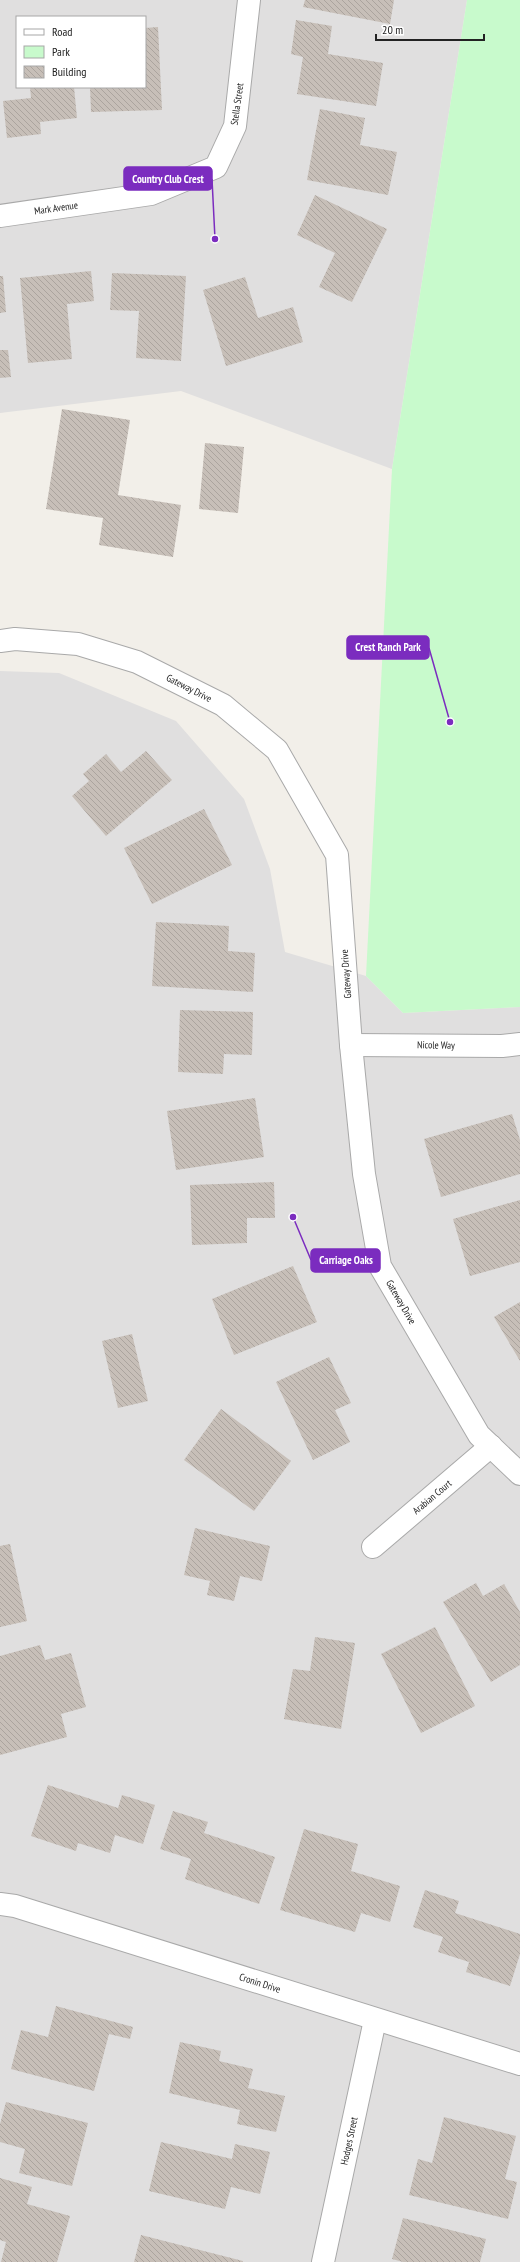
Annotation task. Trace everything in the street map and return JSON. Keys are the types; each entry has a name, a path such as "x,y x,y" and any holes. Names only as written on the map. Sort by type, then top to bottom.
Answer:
{"street":[{"name":"Stella Street","path":"111,200 151,194 216,167 235,126 248,0"},
{"name":"Mark Avenue","path":"0,216 111,200"},
{"name":"Gateway Drive","path":"0,641 15,639 78,644 137,662 223,705 277,750 337,855 351,1044 364,1174 380,1266 480,1435 520,1474"},
{"name":"Nicole Way","path":"351,1044 502,1046 520,1044"},
{"name":"Arabian Court","path":"373,1547 491,1446"},
{"name":"Cronin Drive","path":"0,1904 15,1906 375,2020 520,2064"},
{"name":"Hodges Street","path":"323,2262 375,2020"}],"shaded area":[{"path":"0,0 467,0 392,469 181,391 0,413"},
{"path":"0,671 59,673 176,721 244,799 270,869 285,952 366,976 403,1013 520,1007 520,2262 0,2262"}],"green space":[{"path":"467,0 520,0 520,1007 403,1013 366,976 392,469"}],"building":[{"path":"305,0 394,0 390,24 303,7"},
{"path":"296,20 332,26 328,54 383,63 376,106 297,94 303,57 291,54"},
{"path":"158,27 162,110 91,112 90,88 146,88 146,28"},
{"path":"30,88 74,88 77,118 40,122 41,134 7,138 3,101 31,98"},
{"path":"320,109 365,118 360,145 397,152 388,195 307,180"},
{"path":"315,195 387,229 352,302 319,287 335,253 297,235"},
{"path":"91,271 94,301 67,304 72,359 28,363 20,278"},
{"path":"112,273 186,276 181,361 136,358 139,311 110,310"},
{"path":"0,276 3,276 6,312 0,313"},
{"path":"245,277 258,318 293,307 303,342 226,366 203,290"},
{"path":"0,350 8,350 11,377 0,378"},
{"path":"62,409 130,420 118,495 181,505 173,557 99,545 103,518 46,509"},
{"path":"205,443 244,447 238,513 199,509"},
{"path":"146,751 172,780 106,836 72,796 89,781 83,774 106,754 121,772"},
{"path":"204,809 232,865 152,904 124,848"},
{"path":"156,922 229,926 228,951 255,953 253,992 152,986"},
{"path":"180,1010 253,1012 252,1055 224,1054 223,1074 178,1072"},
{"path":"255,1098 264,1157 176,1170 167,1111"},
{"path":"512,1114 520,1140 520,1174 441,1197 424,1139"},
{"path":"274,1182 275,1218 247,1218 247,1243 192,1245 190,1185"},
{"path":"520,1200 520,1262 470,1276 453,1219"},
{"path":"293,1266 317,1322 234,1355 212,1299"},
{"path":"520,1302 520,1361 494,1317"},
{"path":"132,1334 148,1401 118,1408 102,1341"},
{"path":"329,1357 351,1403 335,1410 350,1442 313,1460 276,1382"},
{"path":"221,1409 291,1461 254,1511 184,1460"},
{"path":"195,1528 270,1546 262,1581 240,1576 234,1601 207,1595 210,1581 184,1575"},
{"path":"10,1544 27,1621 0,1627 0,1546"},
{"path":"476,1583 483,1596 504,1584 520,1612 520,1665 491,1682 443,1602"},
{"path":"435,1627 475,1706 421,1733 381,1654"},
{"path":"315,1637 355,1643 341,1729 284,1719 293,1669 310,1671"},
{"path":"40,1645 45,1660 71,1653 86,1707 61,1714 67,1737 0,1755 0,1656"},
{"path":"48,1785 118,1808 122,1795 155,1805 143,1844 115,1835 110,1853 78,1843 76,1851 31,1836"},
{"path":"173,1811 208,1822 204,1833 275,1857 259,1904 185,1879 191,1859 160,1849"},
{"path":"304,1829 358,1844 351,1871 400,1886 390,1922 361,1913 355,1932 280,1910"},
{"path":"425,1890 459,1901 455,1913 520,1934 520,1954 510,1986 466,1972 469,1962 438,1952 443,1937 413,1927"},
{"path":"56,2006 133,2027 130,2039 109,2034 94,2091 11,2069 21,2030 48,2037"},
{"path":"180,2042 221,2051 219,2061 253,2069 248,2088 285,2096 276,2132 237,2124 240,2110 169,2093"},
{"path":"6,2102 88,2123 72,2186 19,2173 25,2149 0,2142 0,2124"},
{"path":"444,2117 516,2136 505,2179 517,2182 508,2219 409,2195 418,2159 432,2163"},
{"path":"161,2142 232,2159 235,2144 270,2152 260,2194 231,2187 225,2209 149,2191"},
{"path":"0,2178 32,2187 27,2204 70,2216 57,2262 1,2262 6,2242 0,2240"},
{"path":"403,2218 486,2239 480,2262 403,2262 392,2259"},
{"path":"141,2235 243,2261 243,2262 134,2262"}],"place":[{"name":"Country Club Crest","path":"215,239"},
{"name":"Crest Ranch Park","path":"450,722"},
{"name":"Carriage Oaks","path":"293,1217"}]}
